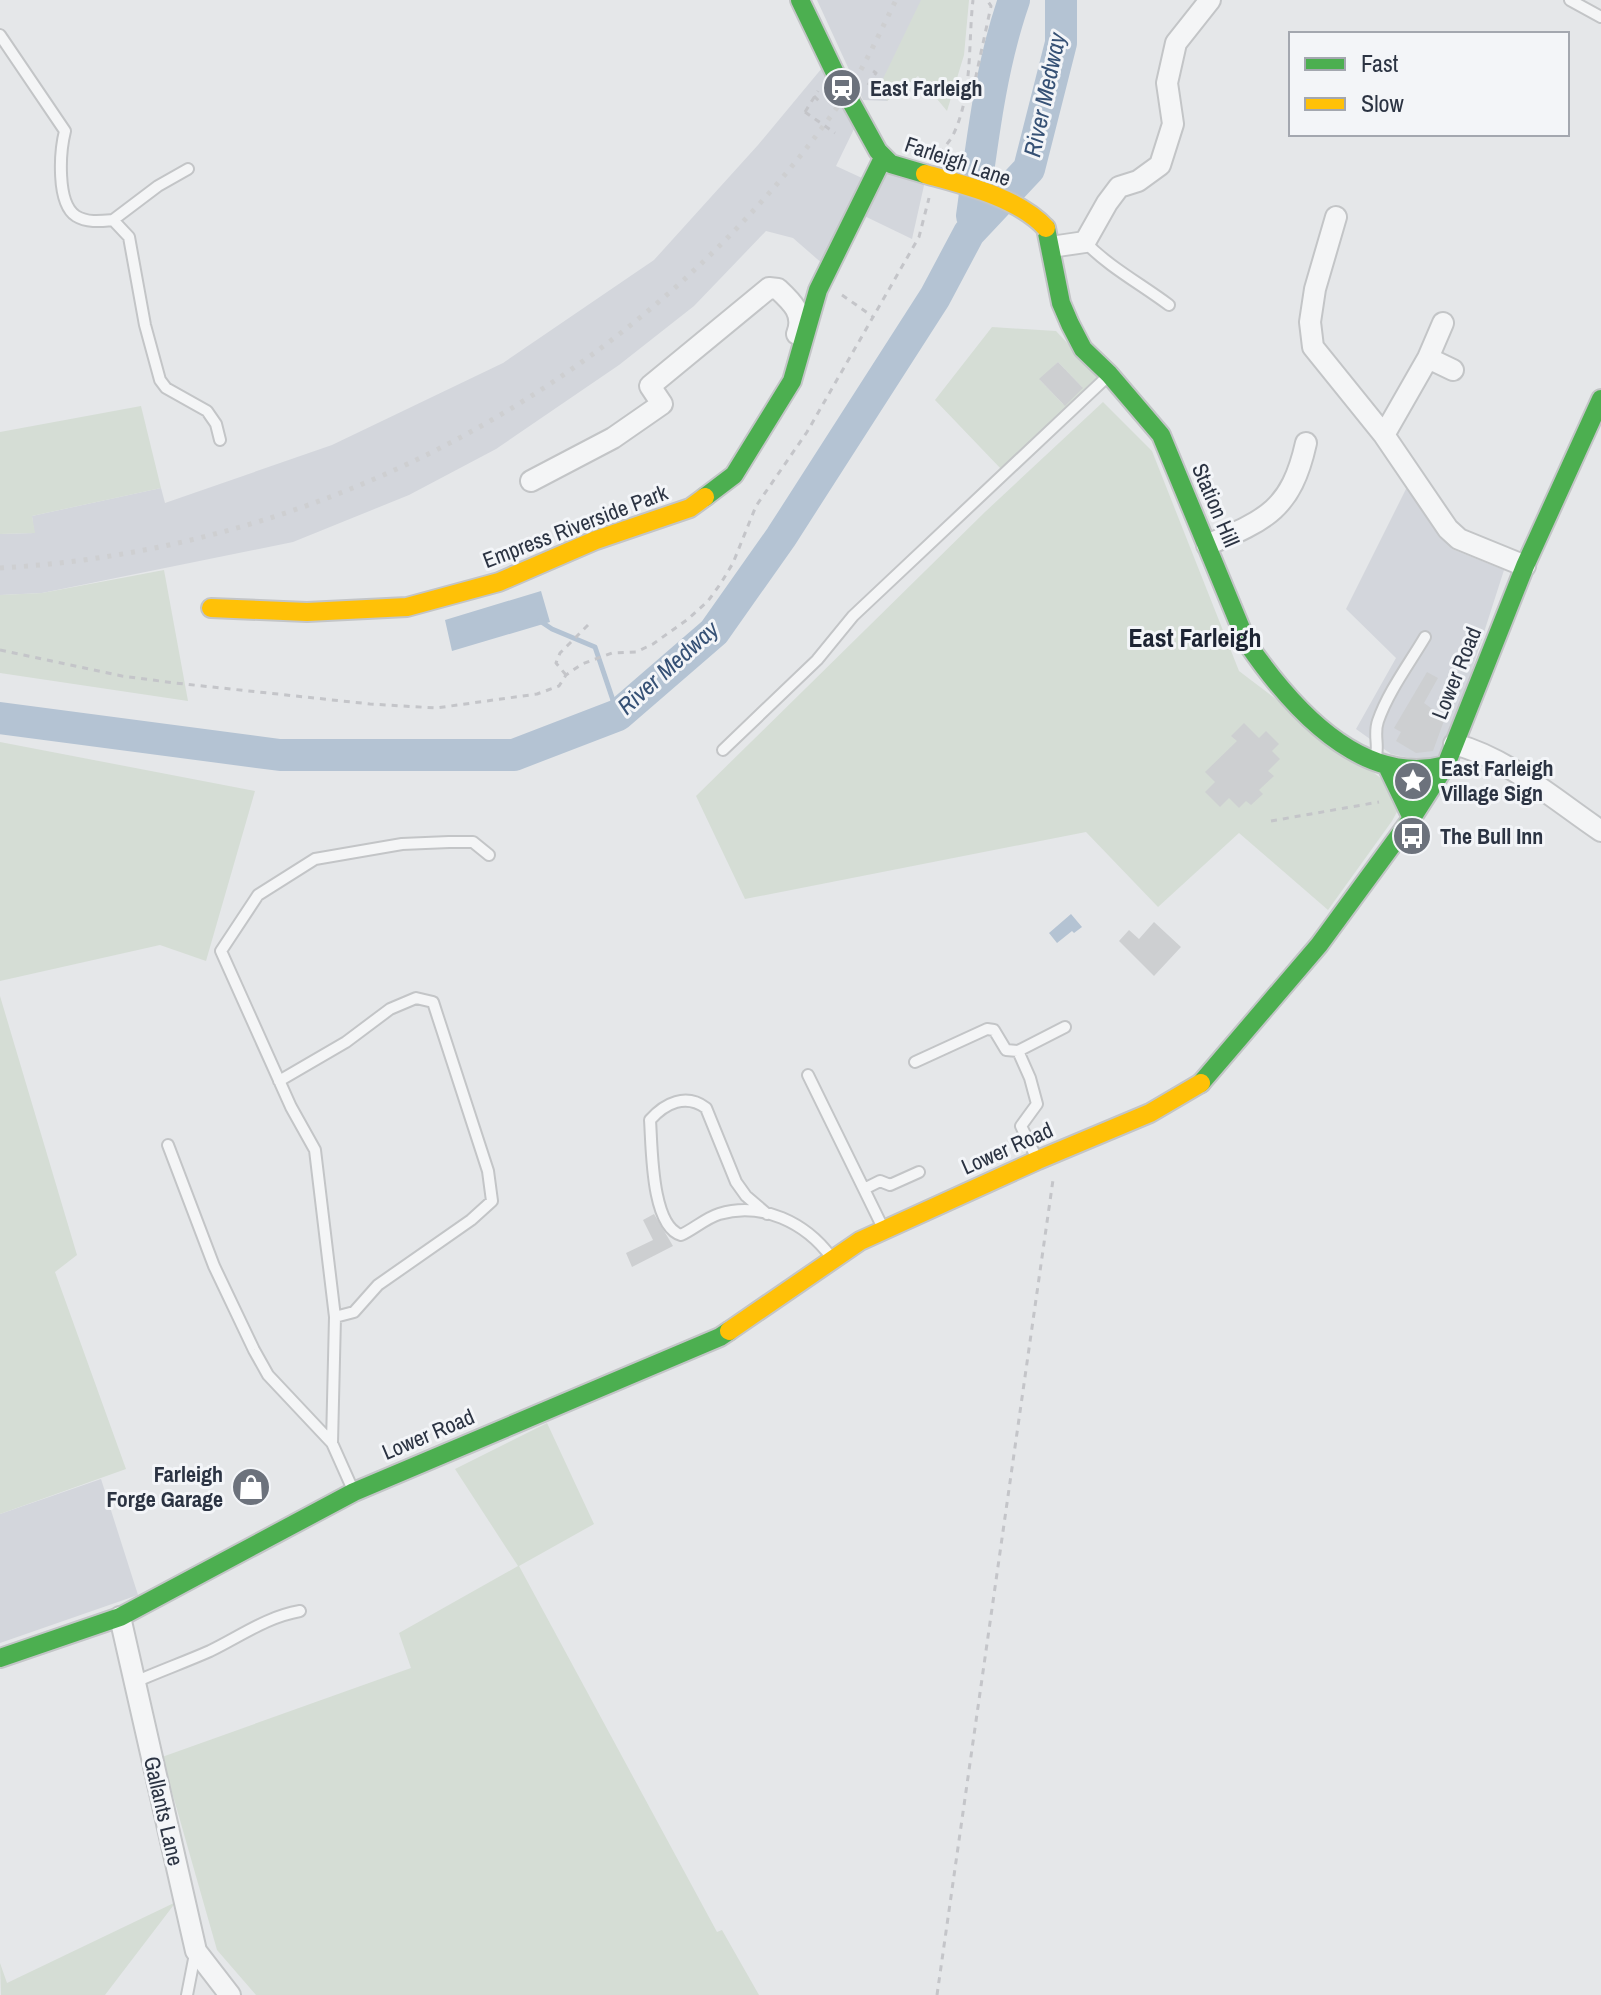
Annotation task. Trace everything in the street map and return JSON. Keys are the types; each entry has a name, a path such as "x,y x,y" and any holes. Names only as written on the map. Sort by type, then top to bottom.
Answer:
{"main road":[{"name":"Farleigh Lane","path":"800,0 835,73 883,158 891,164 984,193 1031,214 1041,219 1048,238"},
{"name":"Empress Riverside Park","path":"211,608 307,612 407,607 499,582 596,540 690,508 734,475 792,381 822,283 883,158"},
{"name":"Station Hill","path":"1048,238 1061,303 1070,324 1083,349 1109,374 1161,435 1247,643 1264,671 1288,698 1333,736 1381,763 1423,770 1446,765"},
{"name":"Lower Road","path":"0,1658 120,1617 354,1492 720,1337 832,1258 884,1230 1150,1113 1206,1080 1319,945 1412,818 1446,765 1525,566 1601,399"},
{"path":"1381,763 1412,818"}],"street":[{"path":"1048,238 1085,242 1119,187 1138,181 1160,165 1173,124 1167,83 1176,43 1210,0"},
{"path":"1336,217 1315,289 1310,322 1313,347 1384,435 1448,529 1459,539 1525,566"},
{"path":"531,481 613,438 662,404 650,386 769,288 778,289 798,312 801,324 779,374 792,381"},
{"path":"1384,435 1428,358 1443,323"},
{"path":"1428,358 1453,370"},
{"path":"1207,545 1249,527 1277,509 1291,489 1308,473 1306,443"},
{"path":"1454,744 1474,749 1515,772 1601,831"},
{"name":"Gallants Lane","path":"120,1617 196,1951 230,1995"}],"lane":[{"path":"1570,0 1601,17"},
{"path":"0,35 65,131 61,145 62,194 76,216 90,221 113,220 158,186 188,169"},
{"path":"113,220 129,237 145,325 160,380 166,388 207,411 216,424 220,440"},
{"path":"1085,242 1102,260 1169,305"},
{"path":"723,750 817,660 853,616 1109,374"},
{"path":"1381,763 1374,732 1425,637"},
{"path":"332,1443 335,1317 315,1150 279,1081 221,951 258,895 315,859 402,844 449,842 473,842 489,855"},
{"path":"279,1081 346,1042 390,1009 416,998 433,1002 488,1171 492,1201 471,1220 378,1285 354,1312 335,1317"},
{"path":"915,1062 987,1029 994,1030 1006,1050 1018,1051 1065,1027"},
{"path":"1018,1051 1037,1104 1021,1126 1038,1160"},
{"path":"808,1075 884,1230"},
{"path":"767,1214 746,1196 736,1182 706,1108 695,1100 683,1100 659,1110 650,1120 656,1194 667,1224 674,1233 681,1235 720,1214 767,1214 803,1227 832,1258"},
{"path":"168,1145 214,1266 254,1350 268,1375 332,1443 354,1492"},
{"path":"864,1189 880,1181 890,1185 919,1172"},
{"path":"135,1682 210,1651 261,1622 280,1614 300,1611"},
{"path":"187,1995 196,1951"}],"path":[{"path":"938,156 954,134 962,106 970,54 973,0"},
{"path":"973,90 991,6 987,0"},
{"path":"869,68 876,73 871,82"},
{"path":"820,102 814,96 805,112 835,133"},
{"path":"0,650 122,676 370,704 436,708 537,694 559,686 566,675 582,664 612,653 636,652 653,644 688,619 715,592 733,563 756,506 790,459 919,237 929,196"},
{"path":"822,283 872,316"},
{"path":"566,675 556,663 560,653 590,623"},
{"path":"1271,821 1403,798"},
{"path":"937,1995 1056,1153"}],"shaded area":[{"path":"817,0 950,0 917,76 887,101 863,100"},
{"path":"921,0 969,0 964,55 947,111 918,76 887,101 879,87"},
{"path":"822,68 854,129 836,166 862,178 889,173 925,181 912,239 854,211 824,265 793,238 766,231 694,306 619,365 496,449 409,495 293,542 42,593 0,595 0,534 34,533 32,516 161,488 165,503 332,445 503,363 654,260 758,145"},
{"path":"992,327 1056,331 1098,376 1002,470 935,400","holes":["1058,362 1082,387 1063,404 1040,380"]},
{"path":"1103,402 1152,451 1239,671 1394,788 1398,810 1328,910 1239,833 1158,907 1086,832 745,899 696,796 985,512"},
{"path":"141,406 161,488 32,516 35,533 0,534 0,432"},
{"path":"1407,487 1452,549 1504,570 1452,732 1434,763 1391,754 1356,729 1396,658 1346,609"},
{"path":"164,570 188,701 0,673 0,595 42,593"},
{"path":"0,742 255,791 206,961 160,945 0,981"},
{"path":"0,996 77,1255 55,1272 126,1469 0,1514"},
{"path":"547,1423 594,1524 519,1566 717,1932 722,1930 759,1995 256,1995 217,1950 162,1757 411,1668 399,1633 518,1566 455,1469"},
{"path":"101,1479 138,1595 0,1643 0,1514"},
{"path":"176,1902 105,1995 1,1995 0,1963 7,1983"}],"water":[{"path":"541,591 550,622 452,651 445,620"},
{"path":"1071,914 1082,927 1057,943 1049,933"}],"building":[{"path":"1058,362 1083,388 1065,406 1039,379"},
{"path":"1427,672 1438,678 1424,703 1445,718 1433,751 1416,753 1396,741 1401,732 1394,728"},
{"path":"1244,723 1259,738 1266,731 1279,744 1272,751 1280,759 1268,771 1274,776 1259,790 1263,794 1251,805 1246,801 1239,808 1229,798 1220,807 1205,792 1215,782 1205,772 1237,741 1231,736"},
{"path":"1154,922 1181,947 1154,976 1119,941 1129,930 1139,939"},
{"path":"654,1214 673,1246 632,1267 626,1253 653,1240 643,1220"}],"waterway":[{"name":"River Medway","path":"972,216 993,80 1014,0"},
{"name":"River Medway","path":"0,718 280,755 514,755 618,715 714,632 781,537 935,297 969,233 1029,169 1061,43 1061,0"},
{"path":"540,621 595,647 618,715"}],"railway":[{"path":"0,568 125,554 247,525 365,483 477,428 582,362 680,284 768,195 845,96 896,0"}],"traffic: fast":[{"path":"800,0 835,73 878,151 891,164 925,174"},
{"path":"705,497 734,475 792,381 818,290 883,158"},
{"path":"1046,228 1061,303 1070,324 1083,349 1109,374 1161,435 1247,643 1264,667 1306,715 1357,753 1385,764 1415,769 1446,765"},
{"path":"1201,1083 1319,945 1412,818 1446,765 1525,566 1601,399"},
{"path":"1387,766 1412,818"},
{"path":"0,1658 120,1617 354,1492 729,1331"}],"traffic: slow":[{"path":"925,174 1006,200 1046,228"},
{"path":"211,608 307,612 407,607 499,582 596,540 690,508 705,497"},
{"path":"729,1331 860,1241 1150,1113 1201,1083"}],"place":[{"name":"East Farleigh","path":"842,88"},
{"name":"East Farleigh Village Sign","path":"1413,781"},
{"name":"The Bull Inn","path":"1412,836"},
{"name":"Farleigh Forge Garage","path":"251,1487"}],"district":[{"name":"East Farleigh","path":"1195,638"}]}
